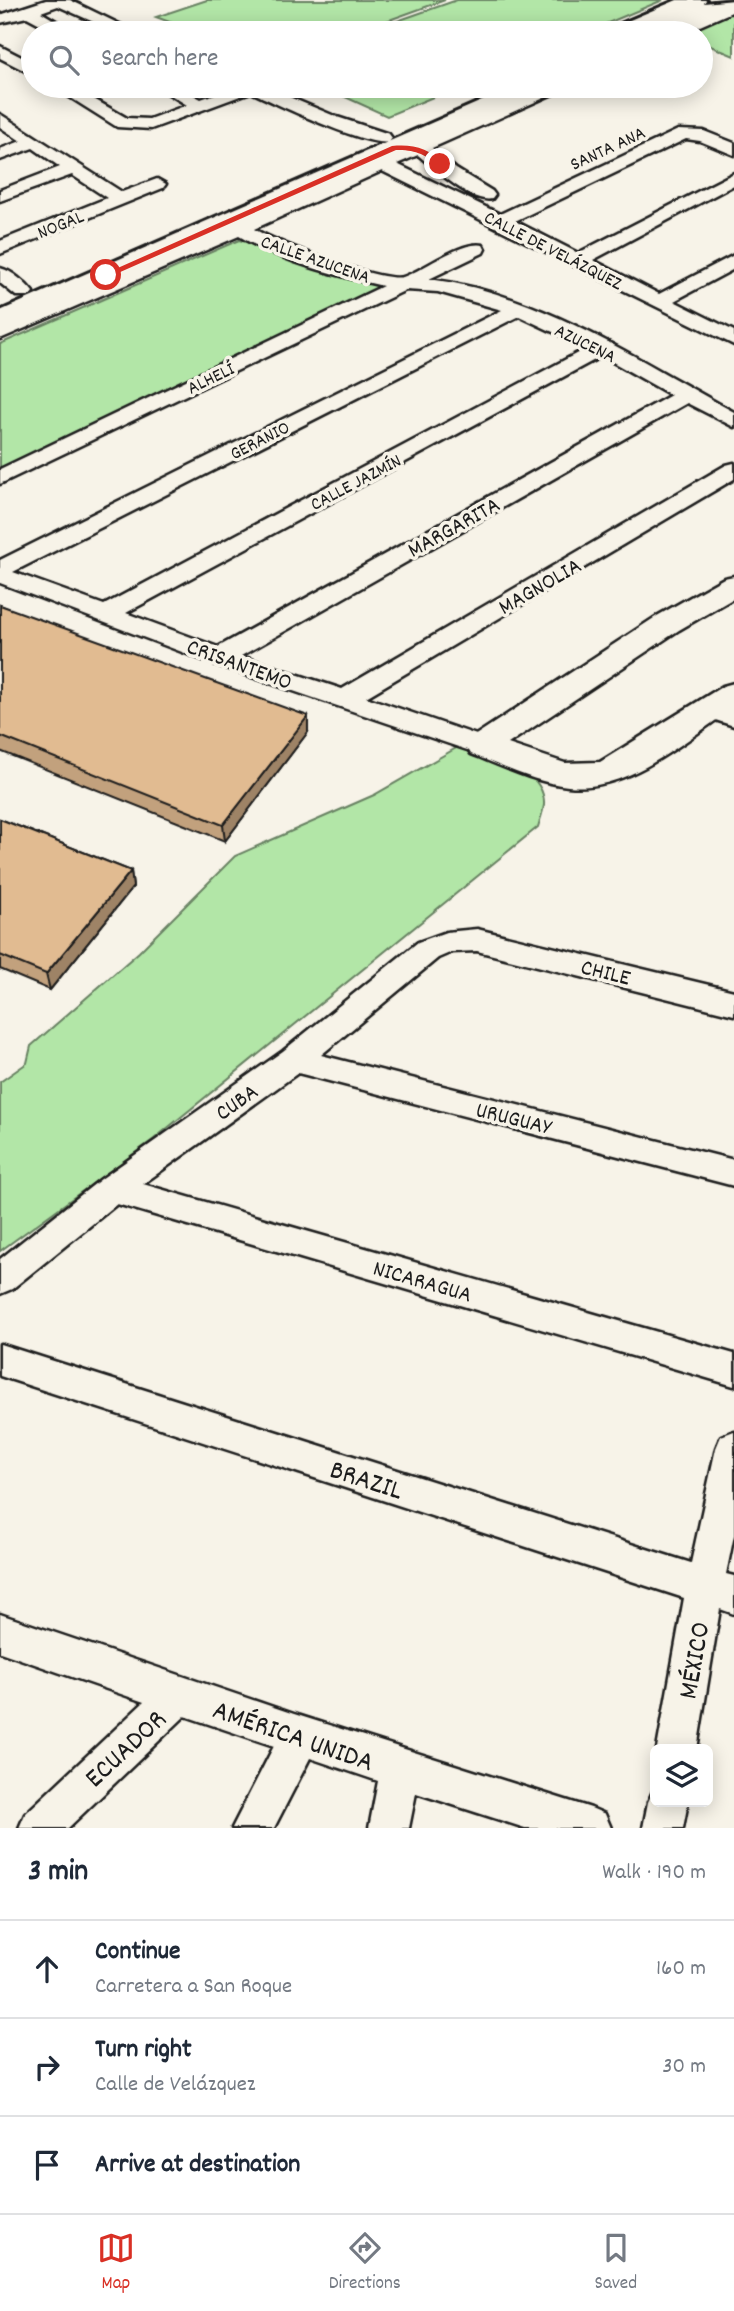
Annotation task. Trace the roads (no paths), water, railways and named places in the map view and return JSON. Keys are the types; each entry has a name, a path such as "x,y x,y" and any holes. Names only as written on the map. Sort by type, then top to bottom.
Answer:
{"main road":[{"path":"647,21 695,0"},
{"path":"679,21 727,0"},
{"path":"0,314 12,298 322,166 385,150 423,121 477,98"},
{"path":"0,321 242,220 385,150 506,98"},
{"path":"242,220 250,202 281,184"},
{"path":"167,233 242,220"},
{"path":"12,298 106,275"}],"street":[{"path":"4,19 58,0 104,21"},
{"path":"699,21 734,5"},
{"path":"28,11 46,21"},
{"path":"0,51 21,63"},
{"path":"81,98 128,124 151,124 220,98"},
{"path":"186,98 201,106"},
{"path":"271,98 385,150"},
{"path":"327,123 385,150 524,98"},
{"path":"0,119 121,199"},
{"name":"SANTA ANA","path":"508,217 684,134 704,135 734,150"},
{"path":"0,155 34,142"},
{"name":"CALLE DE VELÁZQUEZ","path":"385,150 431,155 508,217"},
{"name":"CALLE DE VELÁZQUEZ","path":"385,150 441,191 508,217 666,298 734,339"},
{"path":"0,196 73,168"},
{"path":"584,257 734,178"},
{"path":"441,191 463,182"},
{"name":"NOGAL","path":"0,248 157,184"},
{"path":"0,333 242,220"},
{"name":"CALLE AZUCENA","path":"242,220 286,252 332,268 418,281"},
{"name":"ALHELÍ","path":"0,477 418,281 476,248"},
{"path":"666,298 734,261"},
{"path":"0,274 12,298"},
{"name":"AZUCENA","path":"418,281 463,290 519,309 602,348 734,421"},
{"name":"CALLE DE VELÁZQUEZ","path":"666,298 734,325"},
{"name":"GERANIO","path":"0,569 519,309"},
{"name":"CALLE JAZMÍN","path":"108,613 602,348"},
{"name":"MARGARITA","path":"220,657 686,395"},
{"name":"MAGNOLIA","path":"344,699 734,470"},
{"name":"CRISANTEMO","path":"0,575 108,613 220,657 482,746"},
{"path":"482,746 668,623 734,585"},
{"path":"482,746 551,773 595,775 617,769 727,707"},
{"name":"CUBA","path":"0,1279 112,1189 294,1060 428,950 453,940 477,940"},
{"name":"CHILE","path":"477,940 734,1003"},
{"name":"URUGUAY","path":"294,1060 734,1173"},
{"name":"NICARAGUA","path":"112,1189 734,1370"},
{"name":"BRAZIL","path":"0,1360 719,1591"},
{"name":"MÉXICO","path":"678,1744 719,1591 734,1448"},
{"name":"AMÉRICA UNIDA","path":"0,1633 302,1734 400,1770 591,1828"},
{"name":"ECUADOR","path":"39,1828 179,1695"},
{"path":"252,1828 302,1734"},
{"path":"389,1828 400,1770"},
{"path":"663,1828 667,1807"}]}
